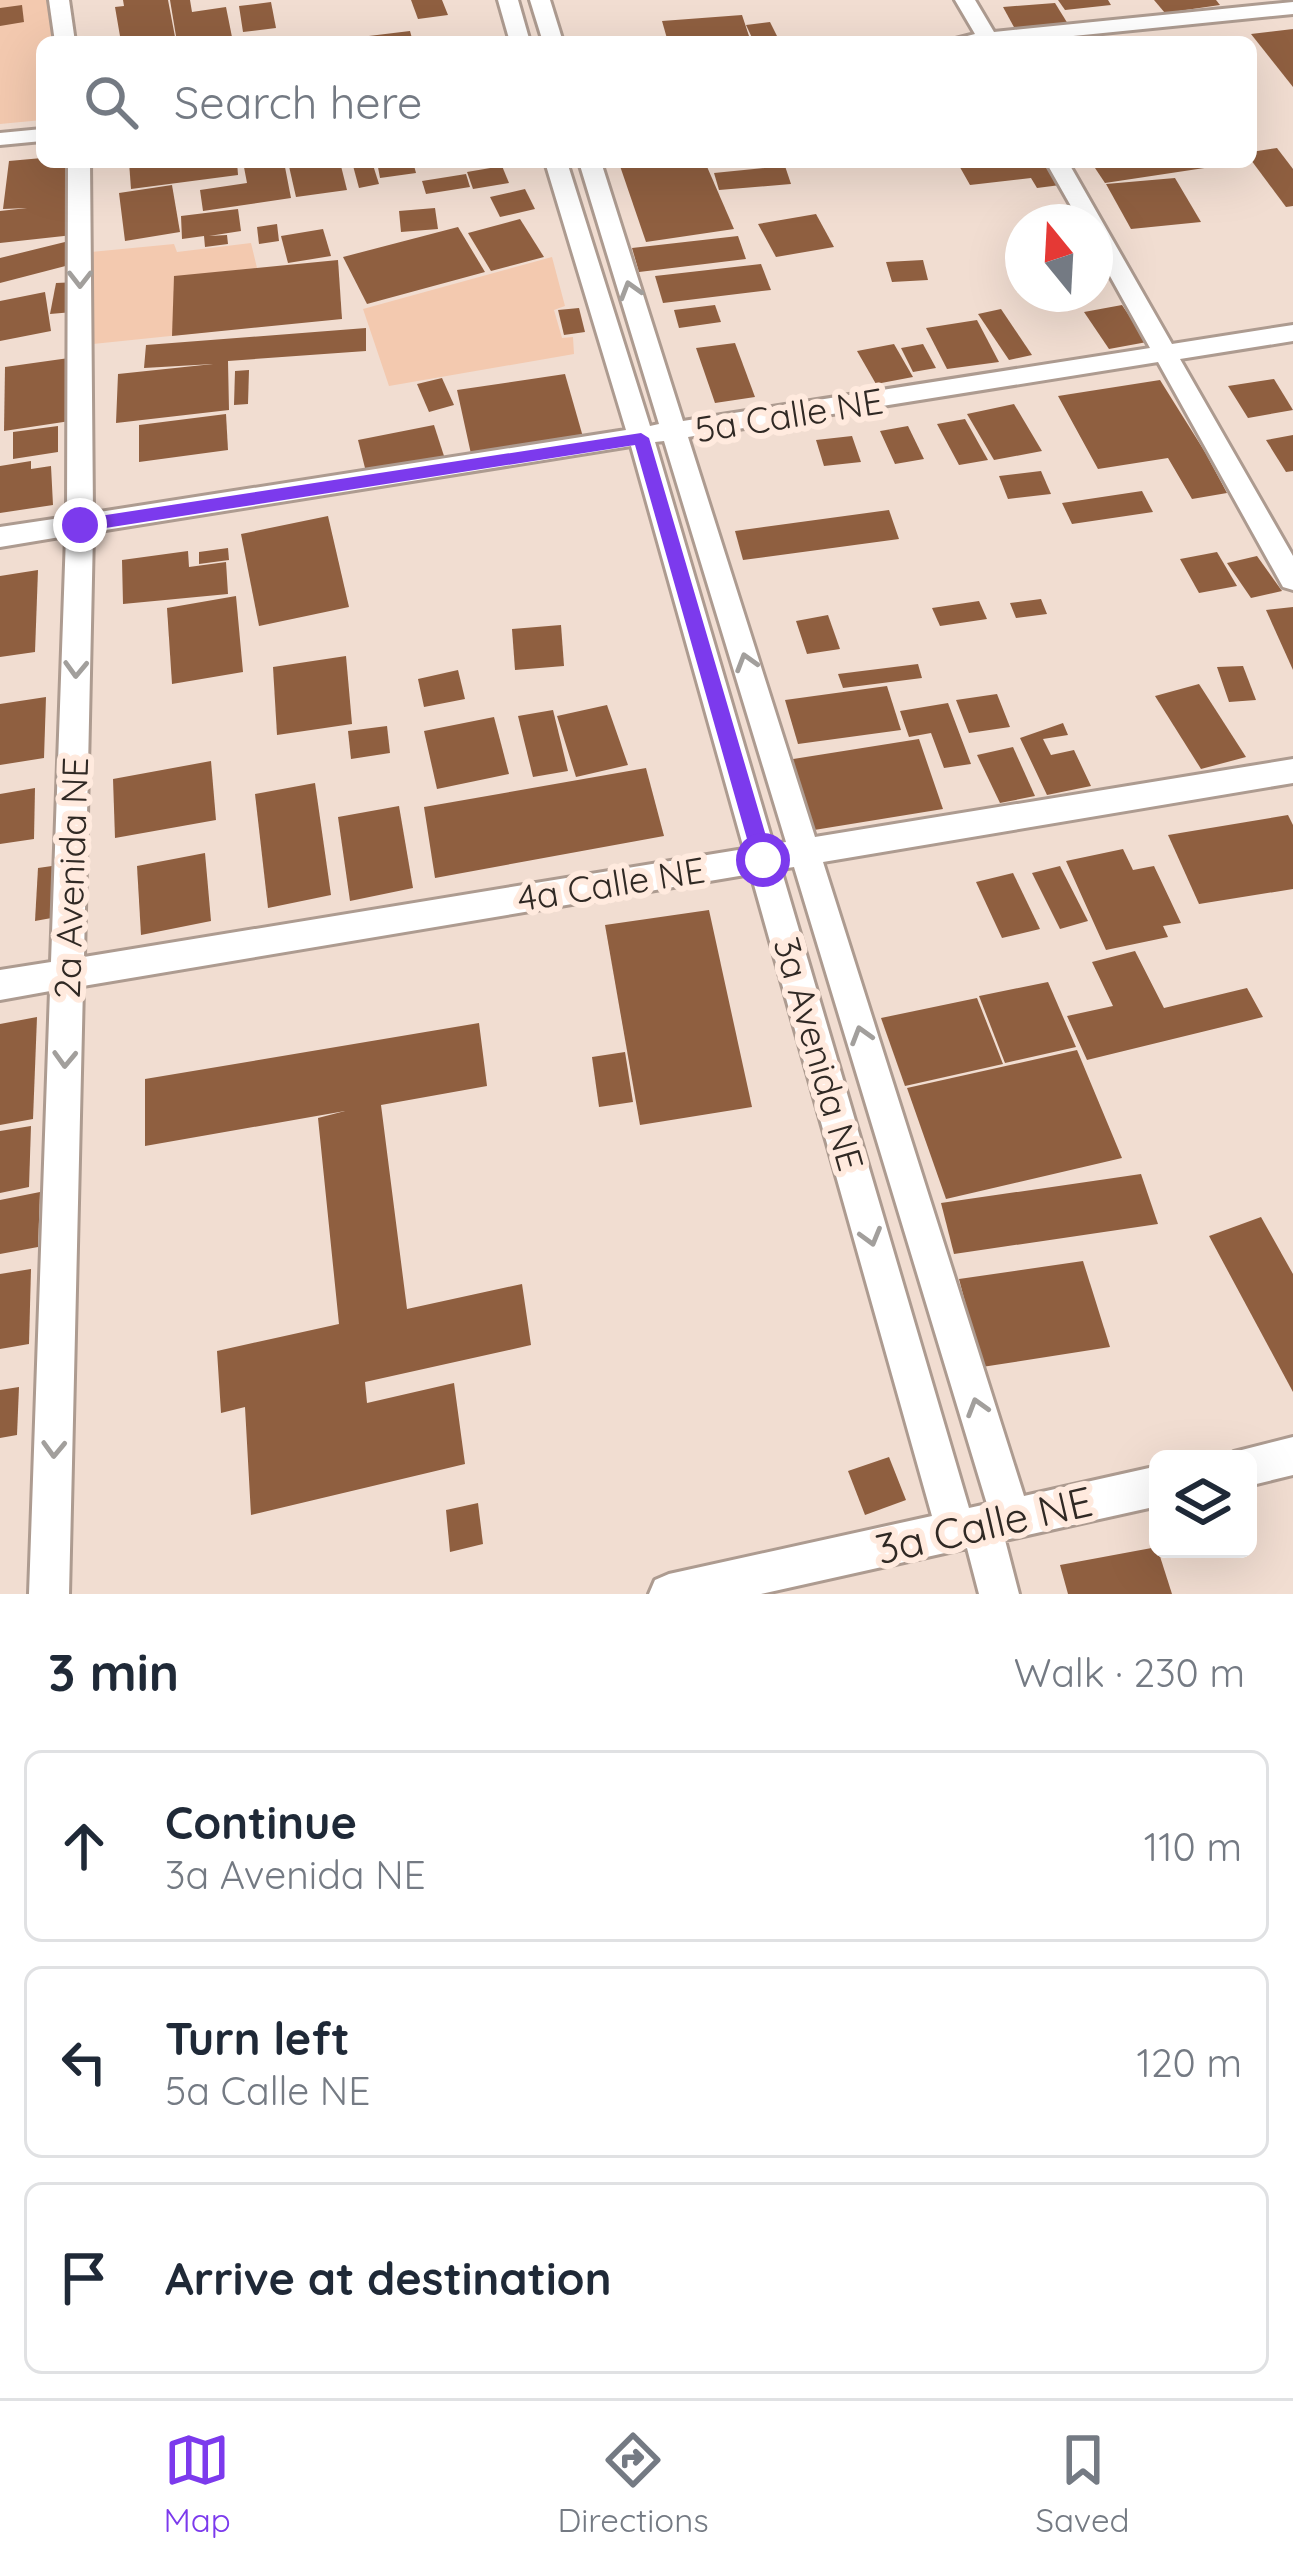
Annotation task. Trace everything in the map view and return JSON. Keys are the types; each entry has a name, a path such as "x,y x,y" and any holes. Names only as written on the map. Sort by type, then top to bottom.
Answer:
{"street":[{"path":"59,0 64,36"},
{"path":"508,0 518,36"},
{"path":"540,0 551,36"},
{"path":"965,0 987,36"},
{"path":"1027,36 1293,8"},
{"path":"0,139 36,136"},
{"name":"2a Avenida NE","path":"50,1594 80,525 80,168"},
{"name":"3a Avenida NE","path":"558,168 763,860 983,1525 999,1594"},
{"path":"592,168 805,853 983,1525"},
{"path":"1061,168 1081,204"},
{"path":"1113,260 1293,580"},
{"name":"5a Calle NE","path":"0,537 1293,333"},
{"name":"4a Calle NE","path":"0,985 1293,770"},
{"path":"1257,1464 1293,1456"},
{"name":"3a Calle NE","path":"669,1594 1149,1488"}],"shaded area":[{"path":"0,0 47,0 53,36 36,36 36,121 0,124"},
{"path":"251,243 257,268 211,273 209,332 93,344 91,252 174,244 177,252"},
{"path":"552,257 565,306 554,310 562,338 573,337 574,354 389,386 363,309"}],"building":[{"path":"123,0 168,0 175,36 120,36 115,7 124,6"},
{"path":"170,0 190,0 192,12 226,7 232,36 176,36"},
{"path":"411,0 442,0 448,15 418,19"},
{"path":"1058,0 1108,0 1111,5 1065,10"},
{"path":"1154,0 1216,0 1220,5 1165,13"},
{"path":"271,2 276,28 243,32 239,6"},
{"path":"1055,3 1068,24 1015,29 1003,7"},
{"path":"22,5 24,22 0,26 0,8"},
{"path":"742,15 749,36 666,36 662,21"},
{"path":"770,22 777,36 751,36 746,25"},
{"path":"1293,29 1293,87 1257,36 1251,34"},
{"path":"410,31 411,36 369,36"},
{"path":"1277,148 1293,169 1293,206 1286,207 1257,168 1257,151"},
{"path":"36,159 36,168 72,168 73,235 0,243 0,211 27,208 3,209 9,161"},
{"path":"129,168 237,168 238,175 131,189"},
{"path":"244,168 285,168 291,198 203,211 200,190 247,183"},
{"path":"289,168 342,168 347,190 296,197"},
{"path":"354,168 374,168 379,184 359,188"},
{"path":"378,168 415,168 416,173 380,178"},
{"path":"503,168 509,183 473,189 467,172"},
{"path":"621,168 708,168 734,229 646,242"},
{"path":"786,168 791,184 719,190 714,173"},
{"path":"960,168 1059,168 1068,184 1037,188 1031,178 970,185"},
{"path":"1095,168 1204,168 1105,183"},
{"path":"466,174 470,187 426,194 422,181"},
{"path":"1175,178 1201,222 1131,229 1106,184"},
{"path":"172,185 180,232 125,241 119,193"},
{"path":"525,189 535,209 500,217 490,197"},
{"path":"435,208 438,229 401,232 399,211"},
{"path":"238,209 241,231 209,236 227,235 228,244 205,247 204,236 182,239 181,216"},
{"path":"816,214 834,247 776,257 758,224"},
{"path":"520,219 544,257 491,271 468,233"},
{"path":"277,224 279,241 259,244 257,227"},
{"path":"458,227 485,272 367,304 343,257"},
{"path":"323,229 331,256 288,263 281,236"},
{"path":"738,236 746,259 639,272 632,248"},
{"path":"69,241 77,263 0,283 0,258"},
{"path":"338,260 342,319 172,336 174,276"},
{"path":"923,260 928,280 892,282 886,262"},
{"path":"761,264 771,290 663,303 655,276"},
{"path":"78,282 73,312 50,314 56,283"},
{"path":"45,292 51,331 0,341 0,301"},
{"path":"715,305 721,322 679,328 674,310"},
{"path":"1122,305 1147,342 1109,349 1084,312 1113,312 1113,307"},
{"path":"579,308 585,332 564,335 558,310"},
{"path":"1001,309 1032,355 1009,360 978,314"},
{"path":"977,320 999,362 947,369 926,328"},
{"path":"366,328 366,351 228,361 229,410 116,423 118,374 213,364 144,368 146,345"},
{"path":"735,343 755,397 715,403 696,348"},
{"path":"894,344 913,377 876,384 857,351"},
{"path":"923,344 936,368 913,372 901,348"},
{"path":"69,358 70,421 4,431 5,367"},
{"path":"249,370 248,404 234,405 235,371"},
{"path":"565,374 583,437 471,454 457,390"},
{"path":"442,378 454,405 429,412 417,384"},
{"path":"1274,379 1293,410 1248,418 1228,386"},
{"path":"1160,380 1227,493 1192,499 1168,458 1098,469 1058,396"},
{"path":"1014,404 1042,451 994,460 967,414"},
{"path":"226,414 228,450 139,462 139,425"},
{"path":"965,419 988,460 959,465 937,424"},
{"path":"434,425 444,456 366,472 358,440"},
{"path":"58,426 58,452 13,459 13,432"},
{"path":"908,426 924,459 895,464 880,431"},
{"path":"1293,435 1293,471 1286,472 1266,440"},
{"path":"852,436 861,462 824,466 816,440"},
{"path":"31,461 31,469 51,466 53,505 0,513 0,466"},
{"path":"1041,471 1051,494 1008,499 999,476"},
{"path":"1142,491 1153,512 1072,524 1062,503"},
{"path":"889,510 899,539 743,560 735,531"},
{"path":"328,516 349,607 259,626 241,534"},
{"path":"228,548 229,560 199,564 199,552"},
{"path":"188,551 189,567 226,562 228,594 123,604 122,560"},
{"path":"1217,552 1237,586 1199,593 1180,559"},
{"path":"1257,556 1282,591 1251,598 1227,563"},
{"path":"38,570 35,652 0,657 0,576"},
{"path":"236,596 243,672 172,684 167,608"},
{"path":"1041,599 1047,614 1016,618 1010,603"},
{"path":"979,601 987,619 940,626 932,608"},
{"path":"1293,607 1293,670 1266,610"},
{"path":"828,615 840,649 807,654 796,621"},
{"path":"561,625 564,666 515,670 512,629"},
{"path":"346,656 352,724 277,735 273,667"},
{"path":"918,664 922,678 843,688 838,674"},
{"path":"1243,666 1256,700 1229,702 1217,667"},
{"path":"458,670 465,699 424,707 418,679"},
{"path":"1199,684 1246,757 1201,769 1155,696"},
{"path":"887,686 901,730 798,744 785,700"},
{"path":"997,694 1010,727 969,733 956,700"},
{"path":"46,697 44,758 0,765 0,704"},
{"path":"948,703 971,764 944,768 931,733 909,737 900,711"},
{"path":"607,705 628,765 576,777 557,716"},
{"path":"553,710 568,771 533,777 518,716"},
{"path":"494,717 509,774 437,789 424,731"},
{"path":"1063,723 1068,735 1043,739 1051,755 1074,750 1091,786 1047,795 1020,738"},
{"path":"387,726 390,753 351,759 348,731"},
{"path":"919,739 943,809 808,831 787,760"},
{"path":"1013,747 1035,796 1000,803 977,755"},
{"path":"211,761 216,820 115,838 113,779"},
{"path":"646,768 664,836 435,878 424,807"},
{"path":"315,783 331,895 268,908 255,794"},
{"path":"35,788 34,839 0,844 0,794"},
{"path":"399,806 413,888 350,901 338,817"},
{"path":"1288,815 1293,825 1293,889 1199,904 1168,835"},
{"path":"1123,849 1133,870 1154,866 1181,923 1163,926 1168,937 1106,950 1066,861"},
{"path":"205,853 211,921 141,935 137,866"},
{"path":"59,865 57,917 35,921 38,868"},
{"path":"1060,866 1088,921 1060,929 1032,873"},
{"path":"1013,873 1040,929 1002,938 976,882"},
{"path":"709,910 752,1107 640,1125 605,925"},
{"path":"1135,951 1164,1008 1247,988 1263,1017 1087,1060 1067,1016 1113,1006 1092,962"},
{"path":"1048,982 1076,1047 1005,1063 979,996"},
{"path":"977,998 1003,1064 905,1086 881,1018"},
{"path":"37,1017 33,1119 0,1125 0,1024"},
{"path":"479,1023 487,1086 381,1105 407,1309 522,1284 531,1345 365,1382 367,1403 454,1383 465,1464 251,1515 245,1407 221,1413 217,1351 339,1324 318,1118 345,1111 145,1146 145,1079"},
{"path":"1077,1050 1122,1158 946,1199 907,1088"},
{"path":"625,1052 633,1102 599,1107 592,1057"},
{"path":"31,1126 29,1187 0,1193 0,1131"},
{"path":"1141,1174 1158,1224 954,1254 941,1203"},
{"path":"40,1192 38,1247 0,1254 0,1200"},
{"path":"1261,1217 1293,1274 1293,1392 1209,1236"},
{"path":"1083,1261 1110,1347 982,1367 959,1279"},
{"path":"31,1269 29,1344 0,1349 0,1274"},
{"path":"19,1387 17,1435 0,1438 0,1390"},
{"path":"889,1457 906,1500 865,1515 848,1471"},
{"path":"478,1503 483,1544 450,1552 446,1510"},
{"path":"1149,1548 1149,1558 1161,1558 1172,1594 1068,1594 1060,1565"}],"route":[{"path":"80,525 641,438 763,860"}]}
